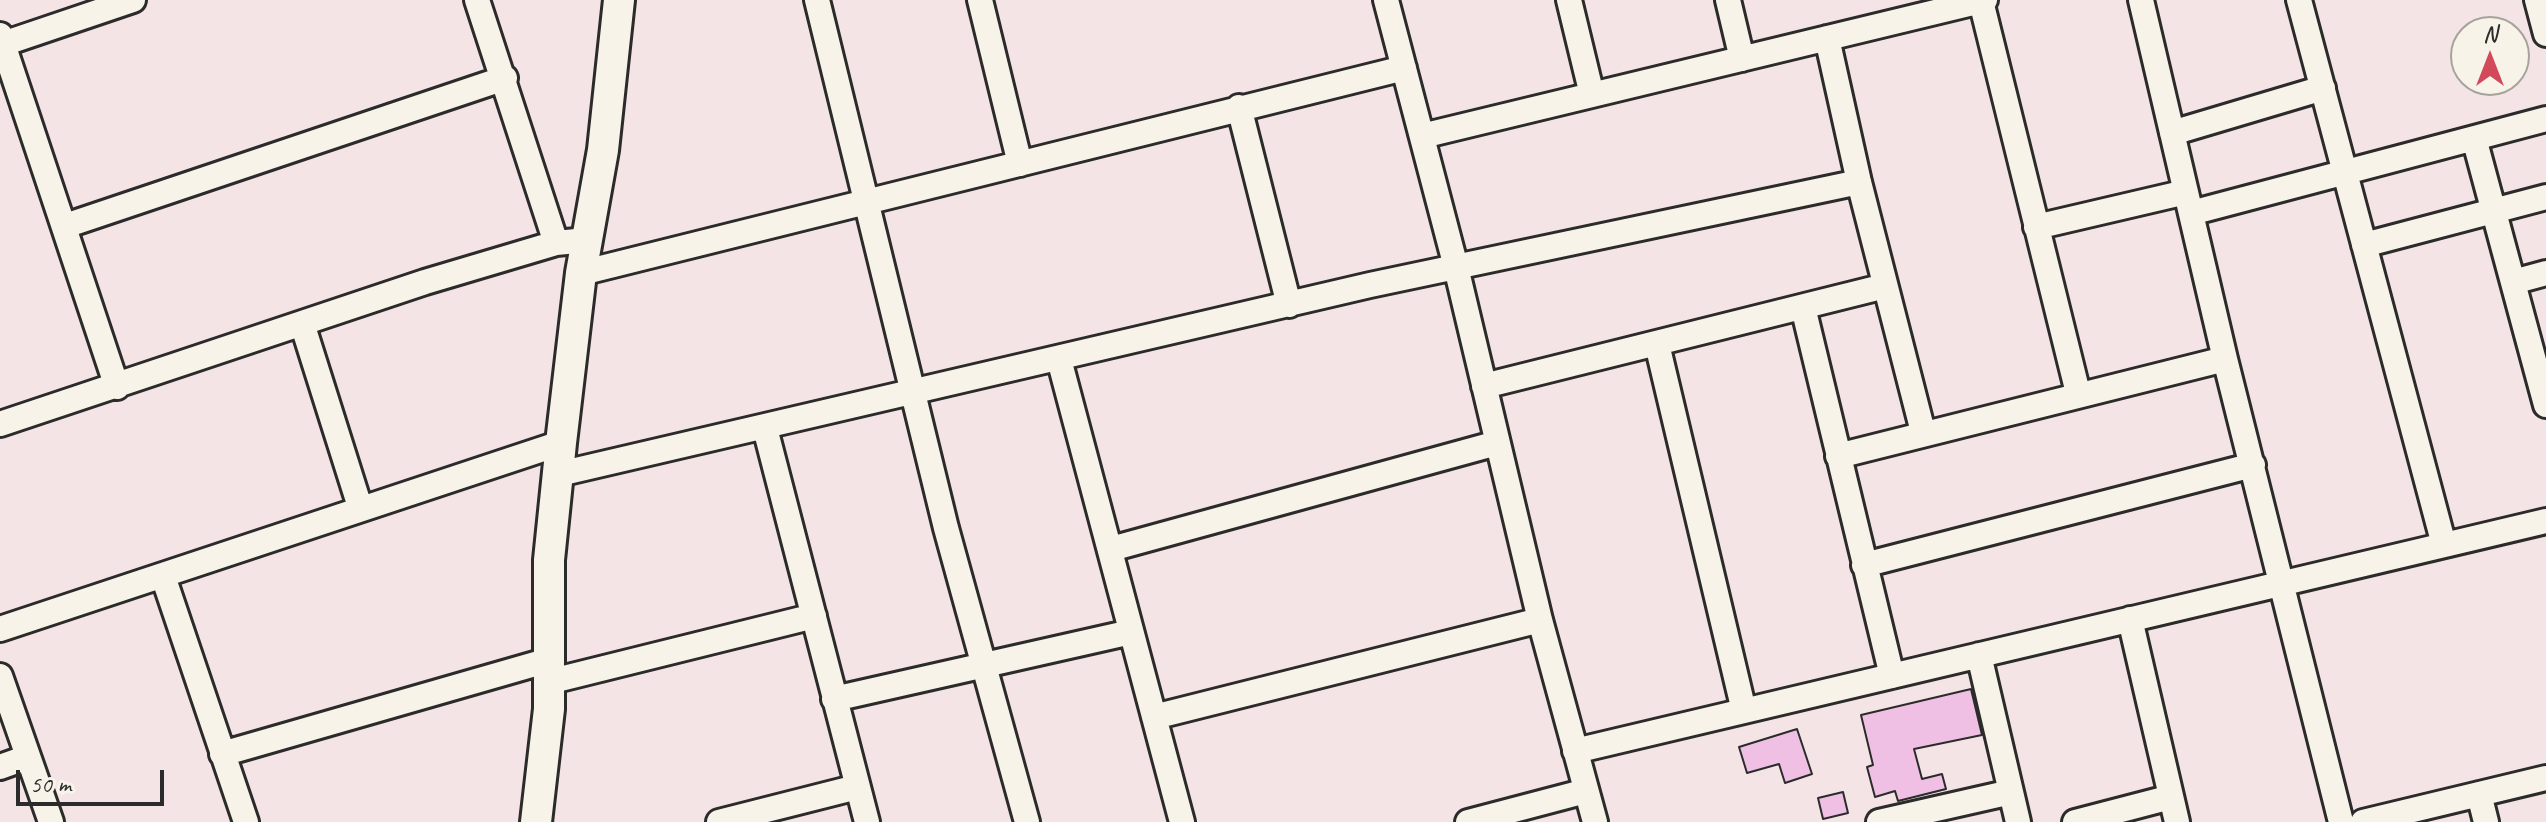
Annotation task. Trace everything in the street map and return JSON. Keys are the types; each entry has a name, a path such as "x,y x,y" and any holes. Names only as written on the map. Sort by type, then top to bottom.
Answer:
{"main road":[{"path":"536,822 549,709 549,560 581,273 603,150 619,0"}],"street":[{"path":"117,387 1,41 133,0"},
{"path":"477,0 505,78 556,243"},
{"path":"817,0 946,528 986,664 1027,822"},
{"path":"980,0 1020,164"},
{"path":"1386,0 1456,267 1540,620 1595,822"},
{"path":"1569,0 1592,95"},
{"path":"1728,0 1742,59"},
{"path":"1422,136 1983,0 2078,393"},
{"path":"2141,0 2225,359 2341,822"},
{"path":"2299,0 2444,545"},
{"path":"2537,0 2546,34"},
{"path":"1827,38 1859,182 1923,432"},
{"path":"581,273 868,204 1239,107 1404,68"},
{"path":"65,226 505,78"},
{"path":"2172,133 2323,88"},
{"path":"1239,107 1289,305"},
{"path":"2036,227 2345,172 2546,119"},
{"path":"2474,138 2546,403"},
{"path":"559,474 1456,267 1859,182"},
{"path":"2364,245 2546,197"},
{"path":"0,424 302,323 556,243 587,240"},
{"path":"2513,282 2546,273"},
{"path":"1484,386 1885,286"},
{"path":"1803,307 1892,676"},
{"path":"302,323 360,507"},
{"path":"1657,344 1744,711"},
{"path":"1059,359 1182,822"},
{"path":"1838,456 2078,393 2225,359"},
{"path":"765,428 867,822"},
{"path":"0,629 360,507 561,443"},
{"path":"1111,549 1497,443"},
{"path":"1864,565 2253,465"},
{"path":"1575,751 2546,521"},
{"path":"163,576 246,822"},
{"path":"222,754 549,671 814,616"},
{"path":"2130,619 2177,822"},
{"path":"1154,717 1540,620"},
{"path":"834,699 1131,632"},
{"path":"1979,655 2018,822"},
{"path":"0,676 51,822"},
{"path":"0,767 28,757"},
{"path":"2363,822 2546,778"},
{"path":"719,822 857,787"},
{"path":"1468,822 1586,791"},
{"path":"1879,822 2011,792"},
{"path":"2479,794 2486,822"},
{"path":"2075,822 2171,797"}],"building":[{"path":"1971,689 1982,735 1914,749 1922,779 1942,774 1946,789 1898,801 1895,791 1875,797 1867,767 1873,765 1861,715"},
{"path":"1797,729 1812,774 1785,783 1779,764 1747,773 1739,747"},
{"path":"1843,792 1848,813 1823,819 1818,798"}]}
